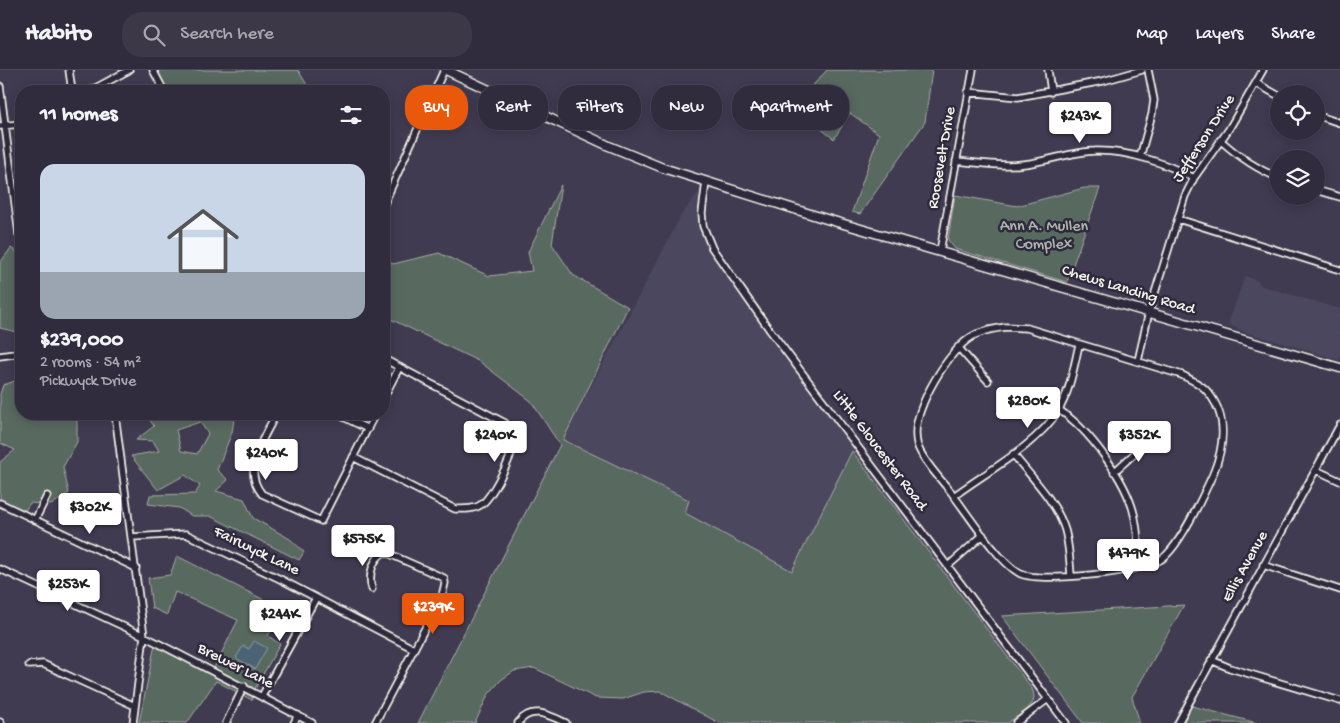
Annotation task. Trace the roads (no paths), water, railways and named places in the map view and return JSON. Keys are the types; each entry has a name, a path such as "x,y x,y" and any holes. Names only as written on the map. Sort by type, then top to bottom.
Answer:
{"main road":[{"name":"Chews Landing Road","path":"445,70 636,158 706,182 1340,368"}],"street":[{"path":"69,70 71,85"},
{"path":"101,85 130,70"},
{"path":"153,70 161,85"},
{"path":"390,191 445,70"},
{"name":"Roosevelt Drive","path":"940,251 973,70"},
{"path":"1048,70 1051,92"},
{"path":"968,92 1018,97 1051,92 1142,70"},
{"path":"1140,157 1154,100 1148,70"},
{"name":"Jefferson Drive","path":"1138,361 1149,312 1185,196 1194,178 1263,70"},
{"path":"1256,83 1270,91"},
{"path":"0,86 3,126 15,208"},
{"path":"1325,118 1340,123"},
{"path":"1220,140 1239,157 1270,175"},
{"path":"956,161 996,165 1024,164 1093,151 1140,157 1194,178"},
{"name":"Little Gloucester Road","path":"706,182 702,213 703,226 712,248 769,330 1066,723"},
{"path":"1325,193 1340,197"},
{"path":"1178,219 1340,270"},
{"path":"1005,327 1028,328 1079,345 1138,361 1182,375 1204,388 1214,402 1222,422 1220,456 1215,469 1172,548 1163,559 1153,564 1124,571 1071,576 1025,576 1018,573 983,535 921,452 916,436 916,421 934,381 958,347 972,336 1005,327"},
{"path":"954,496 1036,436 1059,410 1079,345"},
{"path":"958,347 988,380"},
{"path":"0,356 15,354"},
{"path":"353,457 455,509 471,509 481,506 489,498 512,454 513,443 505,423 390,363"},
{"path":"390,385 399,368"},
{"path":"1059,410 1078,425 1114,472 1134,512 1140,567"},
{"path":"116,420 144,636 133,723"},
{"path":"273,420 256,455 253,468 257,488 262,494 321,521 372,420"},
{"path":"350,420 368,429"},
{"name":"Ellis Avenue","path":"1178,723 1340,426"},
{"path":"1114,472 1135,453 1143,438"},
{"path":"1013,454 1060,518 1065,531 1071,576"},
{"path":"1316,470 1340,481"},
{"path":"35,520 47,496"},
{"path":"0,504 136,568"},
{"name":"Fairwyck Lane","path":"132,537 186,534 414,649"},
{"path":"948,566 983,535"},
{"path":"372,589 370,579 375,562 382,552 389,552 444,580 442,596 375,723"},
{"path":"1263,565 1340,590"},
{"name":"Brewer Lane","path":"0,569 144,636 244,686 312,723"},
{"path":"262,696 316,598"},
{"path":"1211,660 1230,668 1340,701"},
{"path":"29,665 43,664 135,706"},
{"path":"226,723 244,686"},
{"path":"1016,723 1048,699"},
{"path":"518,723 526,714 532,712 539,712 566,723"},
{"path":"294,723 298,715"}],"water":[{"path":"254,641 267,648 255,669 236,658 243,646 249,649"}],"park label":[{"name":"Ann A. Mullen Complex","path":"1044,236"}]}
